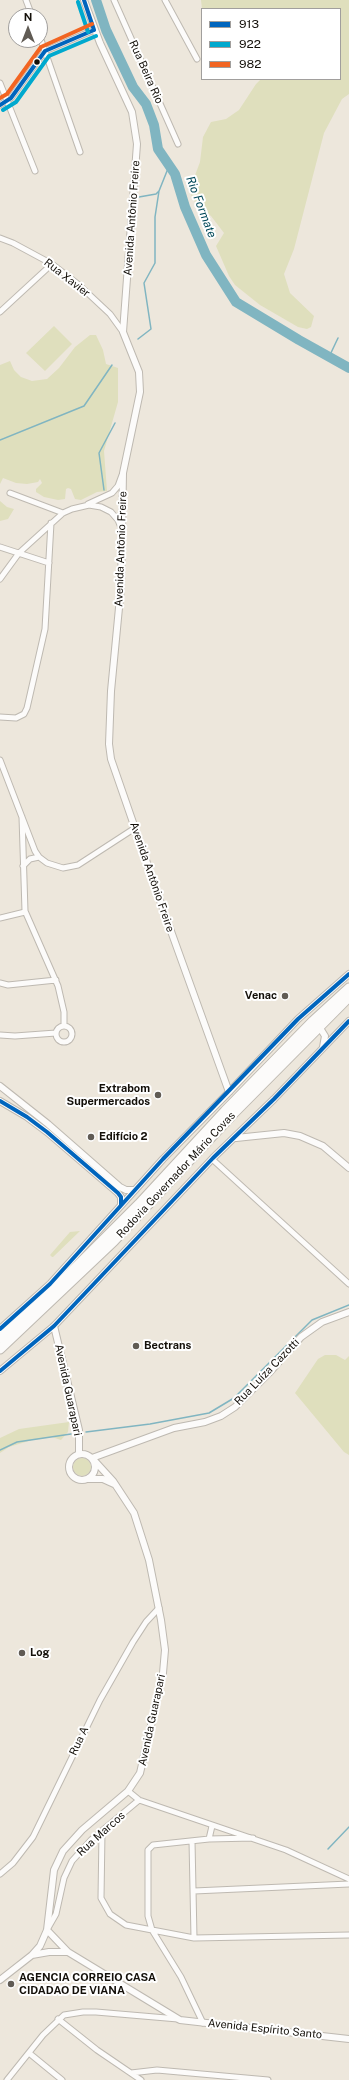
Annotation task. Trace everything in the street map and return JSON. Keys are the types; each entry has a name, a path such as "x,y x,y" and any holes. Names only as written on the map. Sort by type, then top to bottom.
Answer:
{"highway":[{"name":"Rodovia Governador Mário Covas","path":"0,1338 47,1296 139,1204 274,1061 349,988"},
{"name":"Rodovia Governador Mário Covas","path":"0,1348 114,1241 234,1113 349,997"}],"street":[{"name":"Avenida Antônio Freire","path":"84,0 94,30 127,101 137,134 123,332 139,372 140,384 139,402 123,473 121,586 111,691 109,744 114,772 229,1092"},
{"name":"Rua Beira Rio","path":"114,0 178,144"},
{"path":"165,0 197,59"},
{"path":"0,105 7,102 45,51 94,30"},
{"path":"44,48 80,152"},
{"path":"0,83 35,171"},
{"name":"Rua Xavier","path":"0,238 13,243 52,264 79,285 110,314 123,332"},
{"path":"1,309 52,264"},
{"path":"85,506 112,493 118,486 123,473"},
{"path":"10,493 63,513"},
{"path":"0,579 19,553 63,513 72,508 85,506 101,507 111,512 118,520 122,531"},
{"path":"0,717 16,718 24,714 27,708 45,629 52,524"},
{"path":"0,547 50,563"},
{"path":"0,760 39,857 52,866 63,868 73,867 83,863 134,828"},
{"path":"22,816 25,912 56,980 64,1008 64,1025"},
{"path":"23,866 30,859 39,857"},
{"path":"0,918 25,912"},
{"path":"0,1329 50,1284 135,1190 298,1019 349,974"},
{"path":"0,983 8,984 56,980"},
{"path":"298,1019 312,1021"},
{"path":"0,1362 2,1370 54,1326 212,1159 236,1138 349,1021"},
{"path":"64,1025 72,1030 71,1039 62,1042 57,1038 56,1034 58,1027 64,1025"},
{"path":"320,1028 325,1036 322,1049"},
{"path":"0,1035 15,1036 56,1034"},
{"path":"0,1086 62,1136 120,1187 126,1190 135,1190"},
{"path":"0,1102 27,1117 53,1137 118,1193 121,1200 121,1205"},
{"path":"236,1138 284,1133 300,1136 323,1146 349,1168"},
{"path":"53,1137 58,1138 62,1136"},
{"path":"212,1159 349,1284"},
{"name":"Rua Luíza Cazotti","path":"92,1458 174,1428 205,1422 222,1416 252,1390 301,1337 322,1322 349,1312"},
{"name":"Avenida Guarapari","path":"54,1326 78,1430 79,1454"},
{"path":"87,1479 93,1475 96,1468 92,1458 86,1454 79,1454 71,1460 69,1471 76,1479 87,1479 103,1479 116,1485"},
{"name":"Avenida Guarapari","path":"47,1930 52,1877 63,1850 77,1835 128,1791 142,1767 163,1673 164,1650 159,1608 149,1560 134,1513 116,1485 92,1458"},
{"name":"Rua A","path":"0,1874 13,1863 33,1837 100,1700 133,1642 146,1622 159,1608"},
{"path":"128,1791 139,1800 212,1826 253,1838 320,1864 349,1879"},
{"name":"Rua Marcos","path":"47,1930 56,1914 64,1878 72,1861 81,1850 139,1800"},
{"path":"209,1839 212,1826"},
{"path":"102,1832 100,1889 105,1907 110,1914 126,1925 194,1938 349,1935"},
{"path":"203,2023 181,1976 152,1930 148,1916 148,1850 153,1845 209,1839 253,1838"},
{"path":"192,1841 194,1938"},
{"path":"194,1891 349,1884"},
{"path":"0,1980 32,1955 40,1946 47,1930"},
{"name":"Avenida Espírito Santo","path":"47,1930 68,1952 180,2020"},
{"path":"32,1955 48,1952 68,1952"},
{"name":"Avenida Espírito Santo","path":"58,2019 70,2013 83,2012 180,2020 349,2039"},
{"path":"8,2080 58,2019 97,2050 141,2080"},
{"path":"29,2053 62,2080"},
{"path":"131,2073 157,2070 268,2080"}],"green space":[{"path":"201,0 349,0 349,94 342,99 324,133 294,249 284,274 290,293 314,316 311,327 307,329 298,327 260,305 235,285 229,276 216,246 224,233 211,216 196,204 191,195 191,186 200,162 203,137 211,122 226,119 239,110 260,80 341,80 341,8 202,8"},
{"path":"54,326 72,344 45,371 26,353"},
{"path":"90,335 96,335 103,350 106,364 118,368 118,402 104,451 107,491 97,492 81,500 75,499 71,489 68,488 66,489 65,499 58,500 44,497 36,492 36,489 42,483 40,479 38,482 27,484 16,483 3,478 0,484 0,365 10,361 14,370 21,377 32,381 47,379 59,368 75,347"},
{"path":"0,501 7,507 14,509 8,519 0,521"},
{"path":"80,1231 53,1257 50,1255 70,1232"},
{"path":"325,1355 336,1355 345,1360 349,1356 349,1455 344,1452 295,1393 318,1359"},
{"path":"69,1422 68,1432 61,1440 52,1437 32,1440 9,1447 0,1453 0,1438 19,1429"},
{"path":"82,1458 88,1461 91,1467 88,1473 82,1476 76,1473 73,1467 76,1461"}],"waterway":[{"name":"Rio Formate","path":"96,0 106,30 133,87 146,104 154,125 158,149 175,174 185,207 206,255 236,302 349,368"},
{"path":"138,339 151,329 144,283 155,263 155,217 159,191 169,166"},
{"path":"139,197 156,194 159,191"},
{"path":"329,357 338,338"},
{"path":"0,440 84,406 112,365"},
{"path":"104,490 99,453 115,423"},
{"path":"86,1432 150,1424 209,1413 234,1398 312,1320 349,1305"},
{"path":"0,1450 17,1442 71,1434"},
{"path":"328,1849 349,1827"}],"transit line":[{"name":"913","path":"84,0 94,30"},
{"name":"922","path":"78,2 88,32"},
{"name":"982","path":"0,98 7,94 41,47 92,24"},
{"name":"913","path":"0,105 11,98 45,51 94,30"},
{"name":"922","path":"3,110 16,102 49,56 96,36"},
{"name":"913","path":"0,1329 50,1284 163,1159 298,1019 349,974"},
{"name":"913","path":"0,1371 54,1326 213,1158 274,1099 349,1021"},
{"name":"913","path":"0,1101 27,1117 47,1132 118,1193 121,1197 121,1205"}],"place":[{"name":"Venac","path":"285,996"},
{"name":"Extrabom Supermercados","path":"158,1095"},
{"name":"Edifício 2","path":"91,1137"},
{"name":"Bectrans","path":"136,1346"},
{"name":"Log","path":"22,1653"},
{"name":"AGENCIA CORREIO CASA CIDADAO DE VIANA","path":"11,1984"}]}
